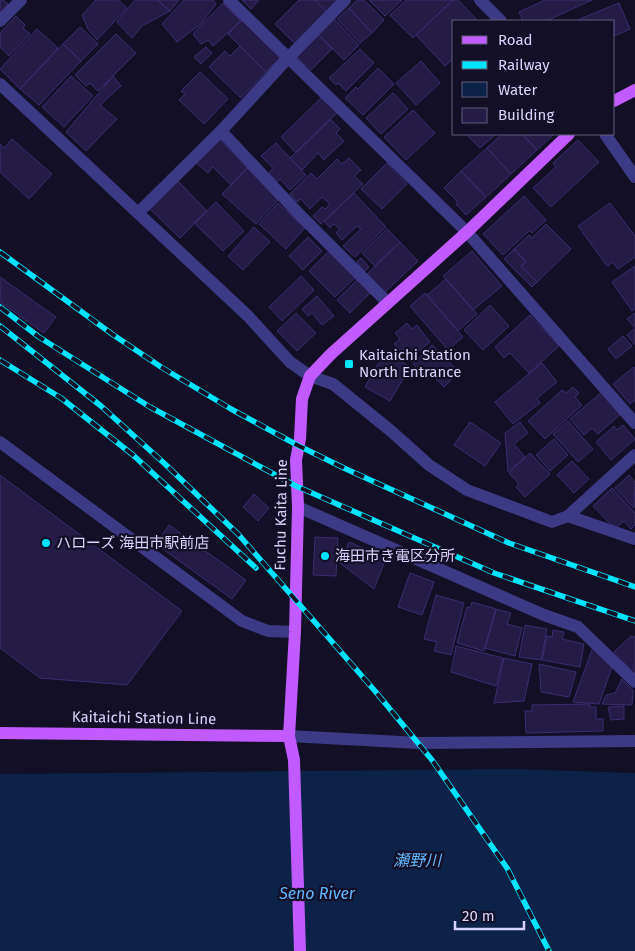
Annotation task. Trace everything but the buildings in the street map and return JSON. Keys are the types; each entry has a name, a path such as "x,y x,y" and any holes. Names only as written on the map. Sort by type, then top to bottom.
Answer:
{"main road":[{"path":"615,100 635,90"},
{"name":"Fuchu Kaita Line","path":"300,951 294,760 289,736 295,632 298,507 296,460 300,438 302,399 310,376 331,354 467,232 568,135"},
{"name":"Kaitaichi Station Line","path":"0,733 289,736"}],"street":[{"path":"0,21 21,0"},
{"path":"228,0 467,232 635,423"},
{"path":"138,213 221,131 288,58 345,0"},
{"path":"480,0 500,20"},
{"path":"0,84 248,316 290,362 310,376 334,384 429,465 467,490 552,522 568,516 635,455"},
{"path":"221,131 299,214 388,303"},
{"path":"606,135 635,177"},
{"path":"0,442 242,621 268,631 295,632"},
{"path":"298,507 544,615 578,627 635,682"},
{"path":"568,516 635,540"},
{"path":"289,736 419,743 635,741"}],"water":[{"name":"瀬野川","path":"515,769 635,773 635,951 0,951 0,774"}],"railway":[{"path":"0,252 112,334 161,367 231,409 299,446 509,543 635,587"},
{"path":"0,307 39,337 150,407 296,486 494,573 635,621"},
{"path":"0,326 101,406 238,534 375,691 432,760 507,868 549,951"},
{"path":"0,360 61,398 133,455 256,568"}],"place":[{"name":"Kaitaichi Station North Entrance","path":"349,364"},
{"name":"ハローズ 海田市駅前店","path":"46,543"},
{"name":"海田市き電区分所","path":"325,556"}],"water label":[{"name":"Seno River","path":"317,893"}]}
